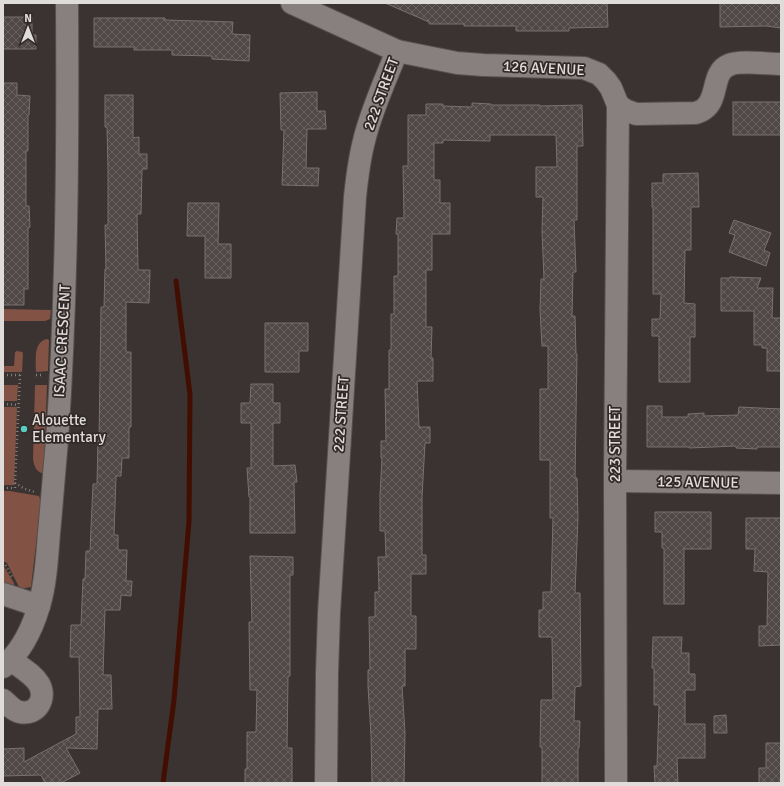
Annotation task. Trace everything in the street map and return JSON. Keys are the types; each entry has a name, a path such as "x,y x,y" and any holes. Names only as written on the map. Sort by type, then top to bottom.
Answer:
{"street":[{"name":"ISAAC CRESCENT","path":"7,663 25,642 39,606 46,564 53,490 64,296 68,126 67,3"},
{"name":"126 AVENUE","path":"292,3 397,51 457,63 584,68 599,74 606,81 611,88 618,105"},
{"name":"222 STREET","path":"326,783 329,606 355,197 359,162 364,141 370,121 397,51"},
{"path":"618,105 624,110 636,114 696,113 704,110 710,104 719,74 723,68 729,64 781,64"},
{"name":"223 STREET","path":"616,783 615,481 618,105"},
{"name":"125 AVENUE","path":"615,481 781,483"},
{"path":"3,594 39,606"},
{"path":"3,700 14,710 25,713 35,709 41,701 41,690 36,680 7,663"}],"path":[{"path":"3,375 22,375 19,405 16,483 15,488 3,488"},
{"path":"3,404 19,405"},
{"path":"16,483 24,490 37,492"}],"shaded area":[{"path":"3,309 51,310 50,319 45,321 3,321"},
{"path":"47,339 49,340 48,371 36,372 37,348 39,344"},
{"path":"17,351 23,353 22,372 3,372 3,366 14,366 15,352"},
{"path":"3,385 18,385 17,401 3,401"},
{"path":"35,385 47,385 44,474 39,472 36,468 33,459"},
{"path":"3,407 17,407 14,485 3,485"},
{"path":"3,491 39,496 41,502 31,587 20,589 7,563 3,561"},
{"path":"3,565 14,583 14,587 3,584"}],"building":[{"path":"385,3 607,3 608,27 569,28 569,31 516,31 516,26 429,24 429,22"},
{"path":"720,3 781,3 781,28 766,26 720,27"},
{"path":"3,17 32,17 32,35 36,35 36,49 3,49"},
{"path":"94,18 165,18 165,20 233,22 232,34 250,35 249,61 212,59 212,56 172,55 172,50 134,50 134,47 94,47"},
{"path":"3,83 17,83 17,95 30,96 28,115 28,151 26,151 26,206 29,206 30,227 28,228 28,289 24,289 24,305 3,305"},
{"path":"317,92 317,111 325,111 326,129 307,129 306,168 319,168 318,186 282,185 284,130 281,130 280,93"},
{"path":"105,95 133,95 133,138 139,137 139,154 147,154 147,169 142,169 141,214 137,214 138,270 150,270 149,303 126,302 126,352 131,352 131,427 129,427 129,458 122,458 121,476 116,476 114,535 118,535 118,550 127,550 126,581 132,581 131,596 121,595 120,610 105,610 103,675 111,675 112,709 98,709 97,749 66,748 80,773 61,783 45,783 41,775 3,776 3,749 24,748 24,762 76,734 76,717 80,717 79,657 70,657 71,625 81,625 86,551 90,551 93,484 97,484 101,307 104,307 106,269 105,225 108,225 108,169 107,127 105,127"},
{"path":"733,102 781,102 781,135 733,135"},
{"path":"472,103 540,106 582,105 583,146 577,146 577,220 574,220 576,272 573,272 572,316 575,316 577,354 575,478 577,478 578,518 575,593 580,593 581,686 575,687 574,721 580,721 578,783 542,783 542,747 540,747 541,700 553,700 552,637 539,637 539,610 543,610 543,592 551,592 553,518 550,518 550,460 540,460 540,389 548,389 548,346 542,346 540,310 541,279 544,279 542,231 543,197 536,197 536,167 557,167 556,135 490,135 490,141 443,140 443,143 434,143 434,180 440,180 440,203 450,203 450,234 432,234 432,270 426,270 426,327 432,327 431,358 433,358 433,381 417,381 419,427 430,427 430,443 425,443 422,497 422,555 426,555 426,574 411,574 411,616 416,616 416,649 405,649 405,686 402,686 405,733 404,783 372,783 368,686 368,670 370,670 369,617 375,617 375,592 379,592 378,557 386,557 385,531 380,531 381,441 386,441 385,389 389,389 389,350 391,350 391,314 394,314 394,276 398,276 398,234 396,234 397,218 404,218 403,166 408,166 408,115 426,115 426,104 472,107"},
{"path":"698,173 699,207 691,207 691,250 685,250 684,303 695,304 695,337 690,337 690,382 659,382 659,336 652,336 652,319 660,319 661,294 653,294 652,183 663,183 663,174"},
{"path":"188,203 219,203 218,244 231,244 231,278 205,278 205,236 187,236"},
{"path":"734,220 771,233 764,250 770,253 766,266 729,252 735,235 729,233"},
{"path":"721,278 761,278 757,288 773,288 772,318 781,318 781,371 767,371 767,348 762,348 762,345 754,345 754,311 721,311"},
{"path":"265,323 308,323 308,351 299,351 299,372 265,372"},
{"path":"251,384 273,384 273,403 280,403 280,423 273,423 273,466 295,465 297,482 294,482 295,533 250,533 250,497 247,468 251,468 251,423 241,423 241,403 250,403"},
{"path":"647,406 662,406 662,417 688,417 688,414 704,413 704,416 738,415 739,407 781,409 781,447 757,447 757,449 736,448 736,446 689,448 647,447"},
{"path":"655,512 711,512 711,549 684,549 684,604 664,604 664,548 662,548 662,532 655,532"},
{"path":"746,518 781,518 781,645 759,646 759,626 767,626 768,572 754,571 755,549 746,549"},
{"path":"250,556 293,557 293,575 290,575 290,676 288,676 287,748 292,748 292,783 245,783 245,769 247,769 247,732 256,732 257,690 250,690 249,622 252,622"},
{"path":"653,637 682,637 681,653 689,653 689,674 695,674 695,690 685,690 685,724 705,724 705,758 677,758 678,783 655,783 654,766 657,766 659,705 654,705 654,668 652,668"},
{"path":"726,715 727,733 714,733 714,716"},
{"path":"766,743 781,743 781,783 759,783 759,768 766,768"}],"waterway":[{"path":"163,783 174,700 189,521 190,395 176,281"}],"place":[{"name":"Alouette Elementary","path":"24,429"}]}
